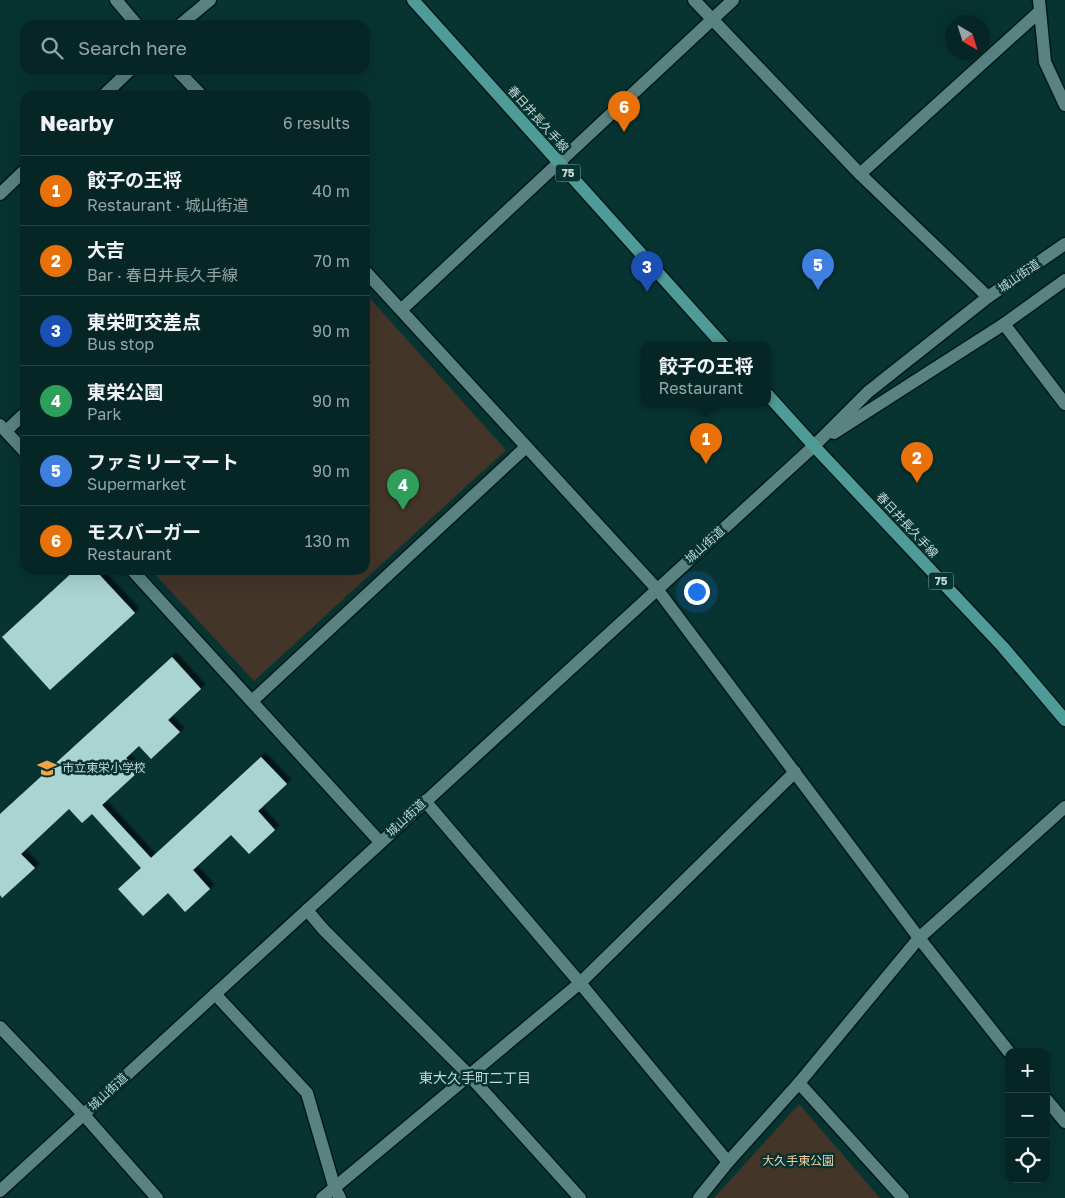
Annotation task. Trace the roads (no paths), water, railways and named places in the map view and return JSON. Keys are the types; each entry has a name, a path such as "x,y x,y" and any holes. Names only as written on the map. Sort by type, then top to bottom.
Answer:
{"main road":[{"name":"春日井長久手線","path":"413,0 720,342"},
{"name":"春日井長久手線","path":"771,398 1003,648 1065,720"}],"street":[{"path":"116,0 132,20"},
{"path":"186,20 210,0"},
{"path":"694,0 860,174 988,297"},
{"path":"401,310 733,0"},
{"path":"860,174 1039,6"},
{"path":"1039,6 1045,62 1065,105"},
{"path":"109,90 125,75"},
{"path":"182,75 196,90"},
{"path":"0,194 20,175"},
{"name":"城山街道","path":"0,1191 814,446 868,392 988,297 1065,244"},
{"path":"370,276 657,589 919,938 1006,1048"},
{"name":"城山街道","path":"814,446 1004,324 1065,280"},
{"path":"1004,324 1065,404"},
{"path":"20,416 3,428 20,447"},
{"path":"252,701 526,447"},
{"path":"137,575 380,842"},
{"path":"322,1198 337,1193 469,1075 580,983 795,772"},
{"path":"425,801 580,983 728,1162"},
{"path":"699,1198 728,1162 799,1084 919,938 1065,808"},
{"path":"307,910 323,929 469,1075 580,1198"},
{"path":"215,994 307,1093 337,1193"},
{"path":"0,1027 84,1114 157,1198"},
{"path":"799,1084 896,1195"},
{"path":"1050,1104 1065,1122"}],"place":[{"name":"モスバーガー","path":"624,132"},
{"name":"ファミリーマート","path":"818,290"},
{"name":"東栄町交差点","path":"647,292"},
{"name":"餃子の王将","path":"706,464"},
{"name":"大吉","path":"917,483"},
{"name":"東栄公園","path":"403,510"},
{"name":"市立東栄小学校","path":"47,768"}],"district":[{"name":"東大久手町二丁目","path":"475,1078"}],"park label":[{"name":"大久手東公園","path":"798,1161"}]}
